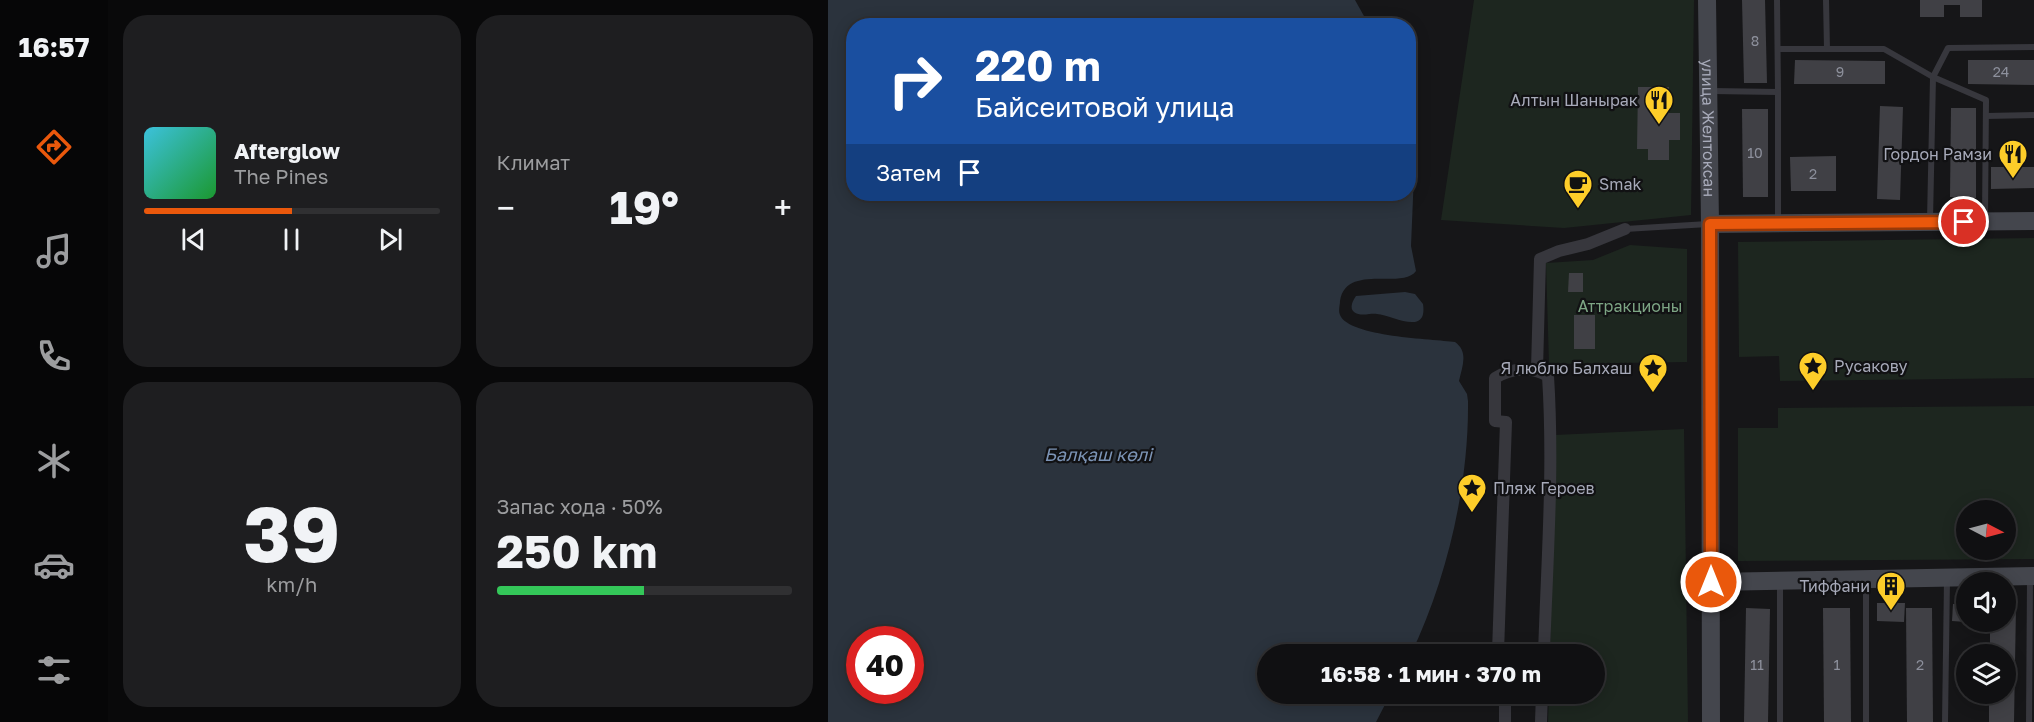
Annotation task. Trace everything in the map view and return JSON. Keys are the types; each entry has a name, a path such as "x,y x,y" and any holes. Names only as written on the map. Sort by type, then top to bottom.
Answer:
{"street":[{"name":"улица Желтоксан","path":"1707,0 1711,722"},
{"path":"1710,224 2034,221"},
{"path":"1537,369 1540,259 1559,251 1588,244 1625,229"},
{"path":"1497,644 1506,422 1495,421 1495,378 1505,371 1537,369 1548,376 1551,423 1544,644"},
{"path":"1711,582 2032,576"},
{"path":"1505,704 1506,722"},
{"path":"1541,722 1542,704"}],"lane":[{"path":"1777,0 1778,223"},
{"path":"1826,0 1827,49"},
{"path":"1930,222 1933,77 1948,48 2034,47"},
{"path":"1778,49 1884,49 1933,77 1986,100 1985,221"},
{"path":"1707,91 1778,92"},
{"path":"1986,116 2034,115"},
{"path":"1625,229 1710,224"},
{"path":"2031,718 2032,576"},
{"path":"1945,722 1947,577"},
{"path":"1866,578 1866,722"},
{"path":"1780,580 1780,722"}],"green space":[{"path":"1474,0 1694,0 1691,215 1564,228 1441,220"},
{"path":"2034,238 2034,378 1780,381 1779,356 1739,357 1738,242"},
{"name":"Аттракционы","path":"1630,245 1687,249 1687,362 1549,364 1546,263 1593,260"},
{"path":"2034,406 2034,559 2016,559 2016,500 1956,500 1956,560 1738,561 1738,428 1778,428 1778,408"},
{"path":"1684,429 1688,722 1548,722 1549,704 1605,704 1605,644 1550,644 1555,435"}],"water":[{"name":"Балқаш көлі","path":"828,0 1355,0 1365,18 846,18 846,201 1413,201 1411,246 1416,271 1409,276 1399,278 1363,280 1353,283 1344,290 1339,312 1347,322 1359,328 1393,336 1455,342 1462,350 1463,360 1459,381 1467,394 1468,401 1465,465 1453,531 1435,595 1415,644 1257,644 1257,704 1385,704 1376,722 828,722"},
{"path":"1405,292 1415,294 1423,304 1423,314 1420,320 1408,322 1377,314 1359,314 1352,308 1356,296"}],"building":[{"path":"1742,0 1765,0 1767,83 1744,83"},
{"path":"1920,0 1982,0 1982,17 1960,17 1960,5 1944,5 1944,17 1920,17"},
{"path":"1795,60 1885,61 1885,84 1794,84"},
{"path":"1968,60 2034,60 2034,85 1968,84"},
{"name":"Алтын Шанырак","path":"1638,87 1669,87 1669,113 1680,113 1680,140 1669,140 1669,160 1648,160 1648,149 1637,149"},
{"path":"1880,106 1903,107 1900,200 1877,199"},
{"path":"1951,108 1976,108 1976,198 1950,197"},
{"path":"1742,109 1768,109 1768,197 1743,197"},
{"path":"1836,156 1836,191 1791,191 1790,157"},
{"path":"1991,167 2034,167 2034,188 1991,189"},
{"path":"1569,273 1583,273 1583,292 1568,292"},
{"path":"1574,315 1595,315 1595,349 1574,349"},
{"name":"Тиффани","path":"1877,603 1905,603 1904,622 1877,621"},
{"path":"1953,604 1956,604 1956,621 1952,621"},
{"path":"1746,608 1770,609 1768,722 1744,722"},
{"path":"1823,608 1850,608 1851,722 1824,722"},
{"path":"1906,608 1932,608 1933,722 1907,722"},
{"path":"1990,632 2016,632 2015,644 1990,644"},
{"path":"1989,704 2014,704 2014,722 1989,722"}],"place":[{"name":"Алтын Шанырак","path":"1659,126"},
{"name":"Гордон Рамзи","path":"2013,180"},
{"name":"Smak","path":"1578,210"},
{"name":"Русакову","path":"1813,392"},
{"name":"Я люблю Балхаш","path":"1653,394"},
{"name":"Пляж Героев","path":"1472,514"},
{"name":"Тиффани","path":"1891,612"}],"route":[{"path":"1711,582 1710,224 1964,222"}]}
